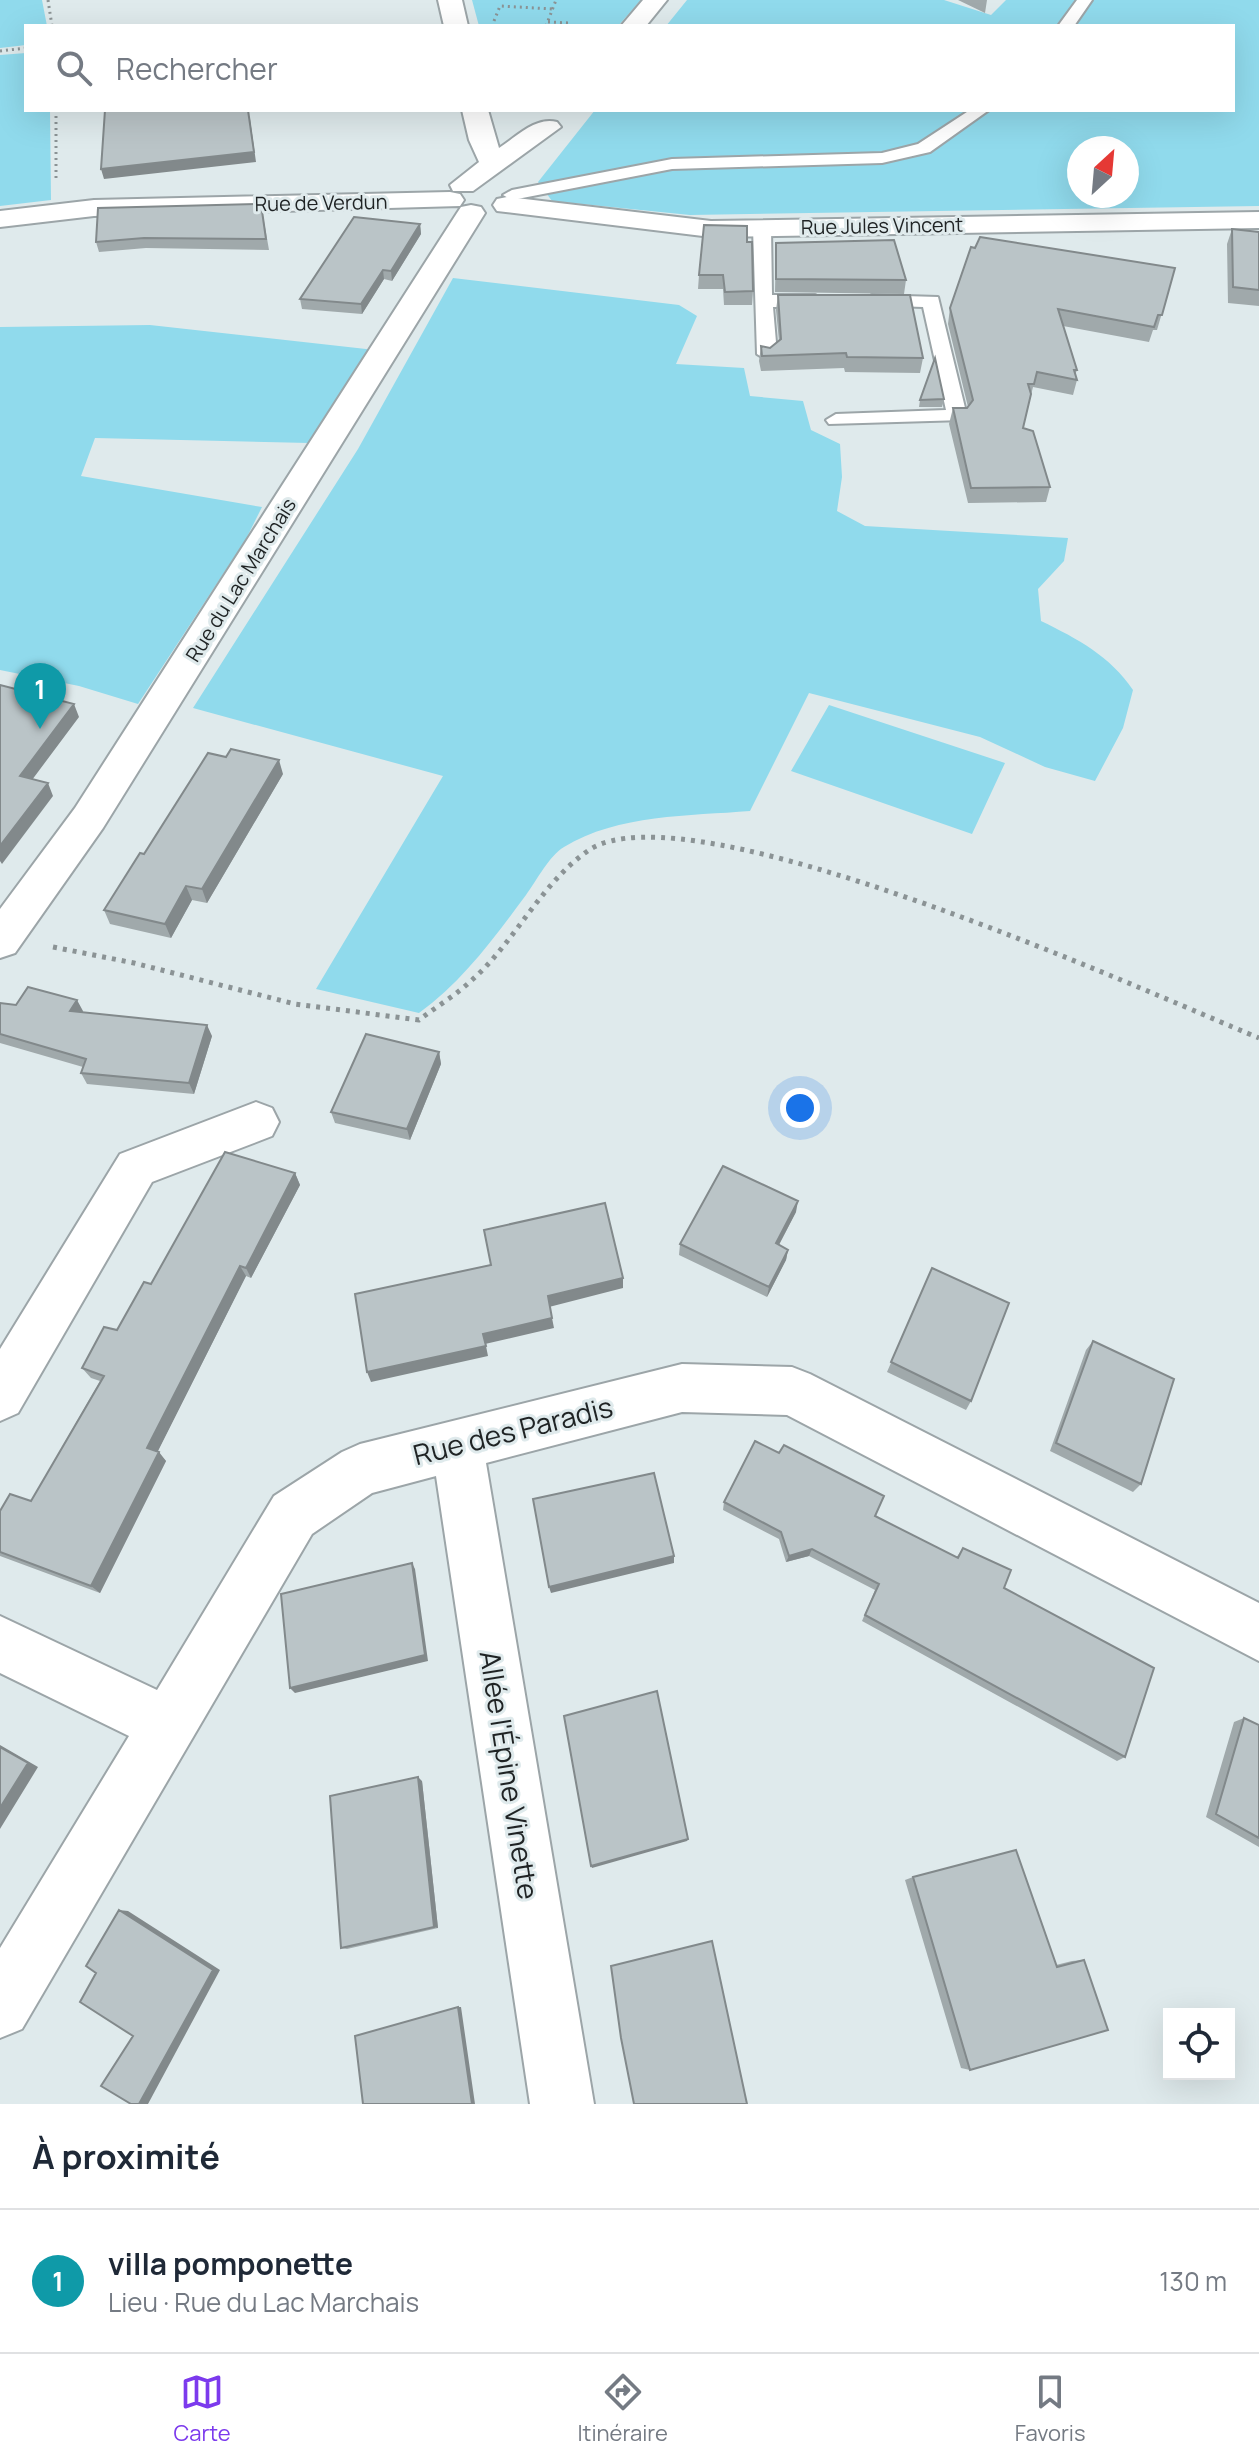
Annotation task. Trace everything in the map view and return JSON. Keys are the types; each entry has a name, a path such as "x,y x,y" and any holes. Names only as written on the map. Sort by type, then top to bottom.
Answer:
{"street":[{"path":"450,0 456,24"},
{"path":"635,24 655,0"},
{"path":"475,112 482,140 493,163"},
{"path":"461,199 493,163 555,118"},
{"path":"508,196 555,118"},
{"name":"Rue de Verdun","path":"0,219 94,208 461,199 492,212 508,196"},
{"name":"Rue Jules Vincent","path":"508,196 711,229 1259,220"},
{"name":"Rue du Lac Marchais","path":"1,939 97,805 461,199"},
{"path":"0,1396 136,1168 256,1122"},
{"name":"Rue des Paradis","path":"0,2007 293,1515 360,1470 682,1388 792,1391 1259,1633"},
{"name":"Allée l'Épine Vinette","path":"457,1445 562,2104"},
{"path":"0,1644 168,1725"}],"lane":[{"path":"1067,24 1085,0"},
{"path":"508,196 672,164 882,158 924,148 978,112"},
{"path":"762,228 767,354"},
{"path":"764,301 931,301 957,416 836,420"}],"path":[{"path":"48,0 52,24"},
{"path":"556,0 547,24 570,23"},
{"path":"493,24 500,6 553,9"},
{"path":"0,51 24,48"},
{"path":"56,112 56,212"},
{"path":"1,939 134,963 295,1004 419,1020 473,980 549,890 591,849 629,839 672,837 813,866 903,894 1259,1038"}],"shaded area":[{"path":"0,0 42,0 47,24 24,24 24,45 0,48"},
{"path":"472,0 641,0 620,24 478,24"},
{"path":"687,0 944,0 991,15 1006,0 1259,0 1259,206 1139,208 1139,136 1067,136 1067,208 1133,208 690,215 552,201 538,182 593,112 1235,112 1235,24 668,24"},
{"path":"24,53 24,112 50,112 51,200 0,206 0,55"},
{"path":"453,278 679,305 697,316 676,364 744,368 750,396 803,401 811,430 840,444 842,477 837,511 865,526 1068,538 1064,561 1038,589 1041,621 1092,650 1114,667 1133,690 1123,728 1095,781 1045,767 980,737 809,693 750,811 631,822 585,836 564,847 548,862 477,958 450,987 419,1013 316,989 443,776 193,708 358,449"},
{"path":"150,325 375,350 309,443 95,438 81,476 262,507 246,539 138,704 79,686 0,670 0,327"},
{"path":"829,705 1005,763 972,834 791,771"}],"building":[{"path":"105,112 248,112 254,152 101,169"},
{"path":"261,204 266,239 144,238 96,242 98,208"},
{"path":"354,217 420,224 391,271 383,270 361,304 300,299"},
{"path":"704,225 747,226 747,242 752,242 753,291 725,292 723,275 699,275"},
{"path":"1232,229 1259,232 1259,290 1233,287"},
{"path":"980,237 1175,268 1162,315 1158,315 1154,327 1058,309 1077,370 1074,370 1077,380 1037,372 1034,384 1028,384 1031,394 1023,428 1033,431 1050,487 971,488 953,408 967,408 973,400 950,308 971,247 975,248"},
{"path":"894,240 906,280 776,279 776,243"},
{"path":"778,295 910,295 923,358 847,357 846,353 762,356 761,346 770,348 781,339"},
{"path":"935,358 944,399 920,400"},
{"path":"0,685 74,704 20,776 48,783 0,846"},
{"path":"231,749 279,760 202,889 186,886 165,924 104,910 140,853 144,854 208,753 226,757"},
{"path":"28,987 77,1000 70,1011 207,1025 189,1083 81,1073 86,1059 0,1034 0,1003 16,1005"},
{"path":"366,1034 439,1052 407,1129 331,1112"},
{"path":"225,1152 295,1173 246,1268 240,1266 147,1448 159,1452 91,1586 0,1552 0,1511 10,1494 31,1501 104,1376 82,1368 104,1327 117,1330 144,1282 151,1284"},
{"path":"723,1166 798,1201 776,1243 788,1250 769,1287 680,1244"},
{"path":"605,1203 623,1278 548,1296 552,1318 483,1334 486,1346 367,1372 355,1294 491,1265 484,1230"},
{"path":"932,1268 1009,1303 971,1401 891,1362"},
{"path":"1093,1341 1174,1379 1141,1484 1056,1443"},
{"path":"755,1441 779,1453 784,1445 884,1496 875,1516 958,1558 963,1548 1011,1570 1004,1588 1154,1668 1125,1757 865,1615 879,1584 812,1549 789,1556 781,1532 724,1502"},
{"path":"654,1473 674,1556 549,1587 533,1499"},
{"path":"412,1563 425,1655 290,1688 281,1594"},
{"path":"657,1691 688,1839 591,1866 564,1716"},
{"path":"1244,1718 1259,1725 1259,1838 1216,1814"},
{"path":"0,1747 28,1763 0,1808"},
{"path":"418,1777 434,1927 341,1948 330,1796"},
{"path":"1016,1850 1057,1967 1084,1960 1108,2030 970,2070 913,1877"},
{"path":"119,1910 213,1970 139,2104 131,2104 101,2086 133,2036 80,2002 96,1973 86,1966"},
{"path":"712,1941 747,2104 634,2104 611,1966"},
{"path":"458,2007 472,2104 363,2104 355,2036"}],"place":[{"name":"villa pomponette","path":"40,729"}]}
